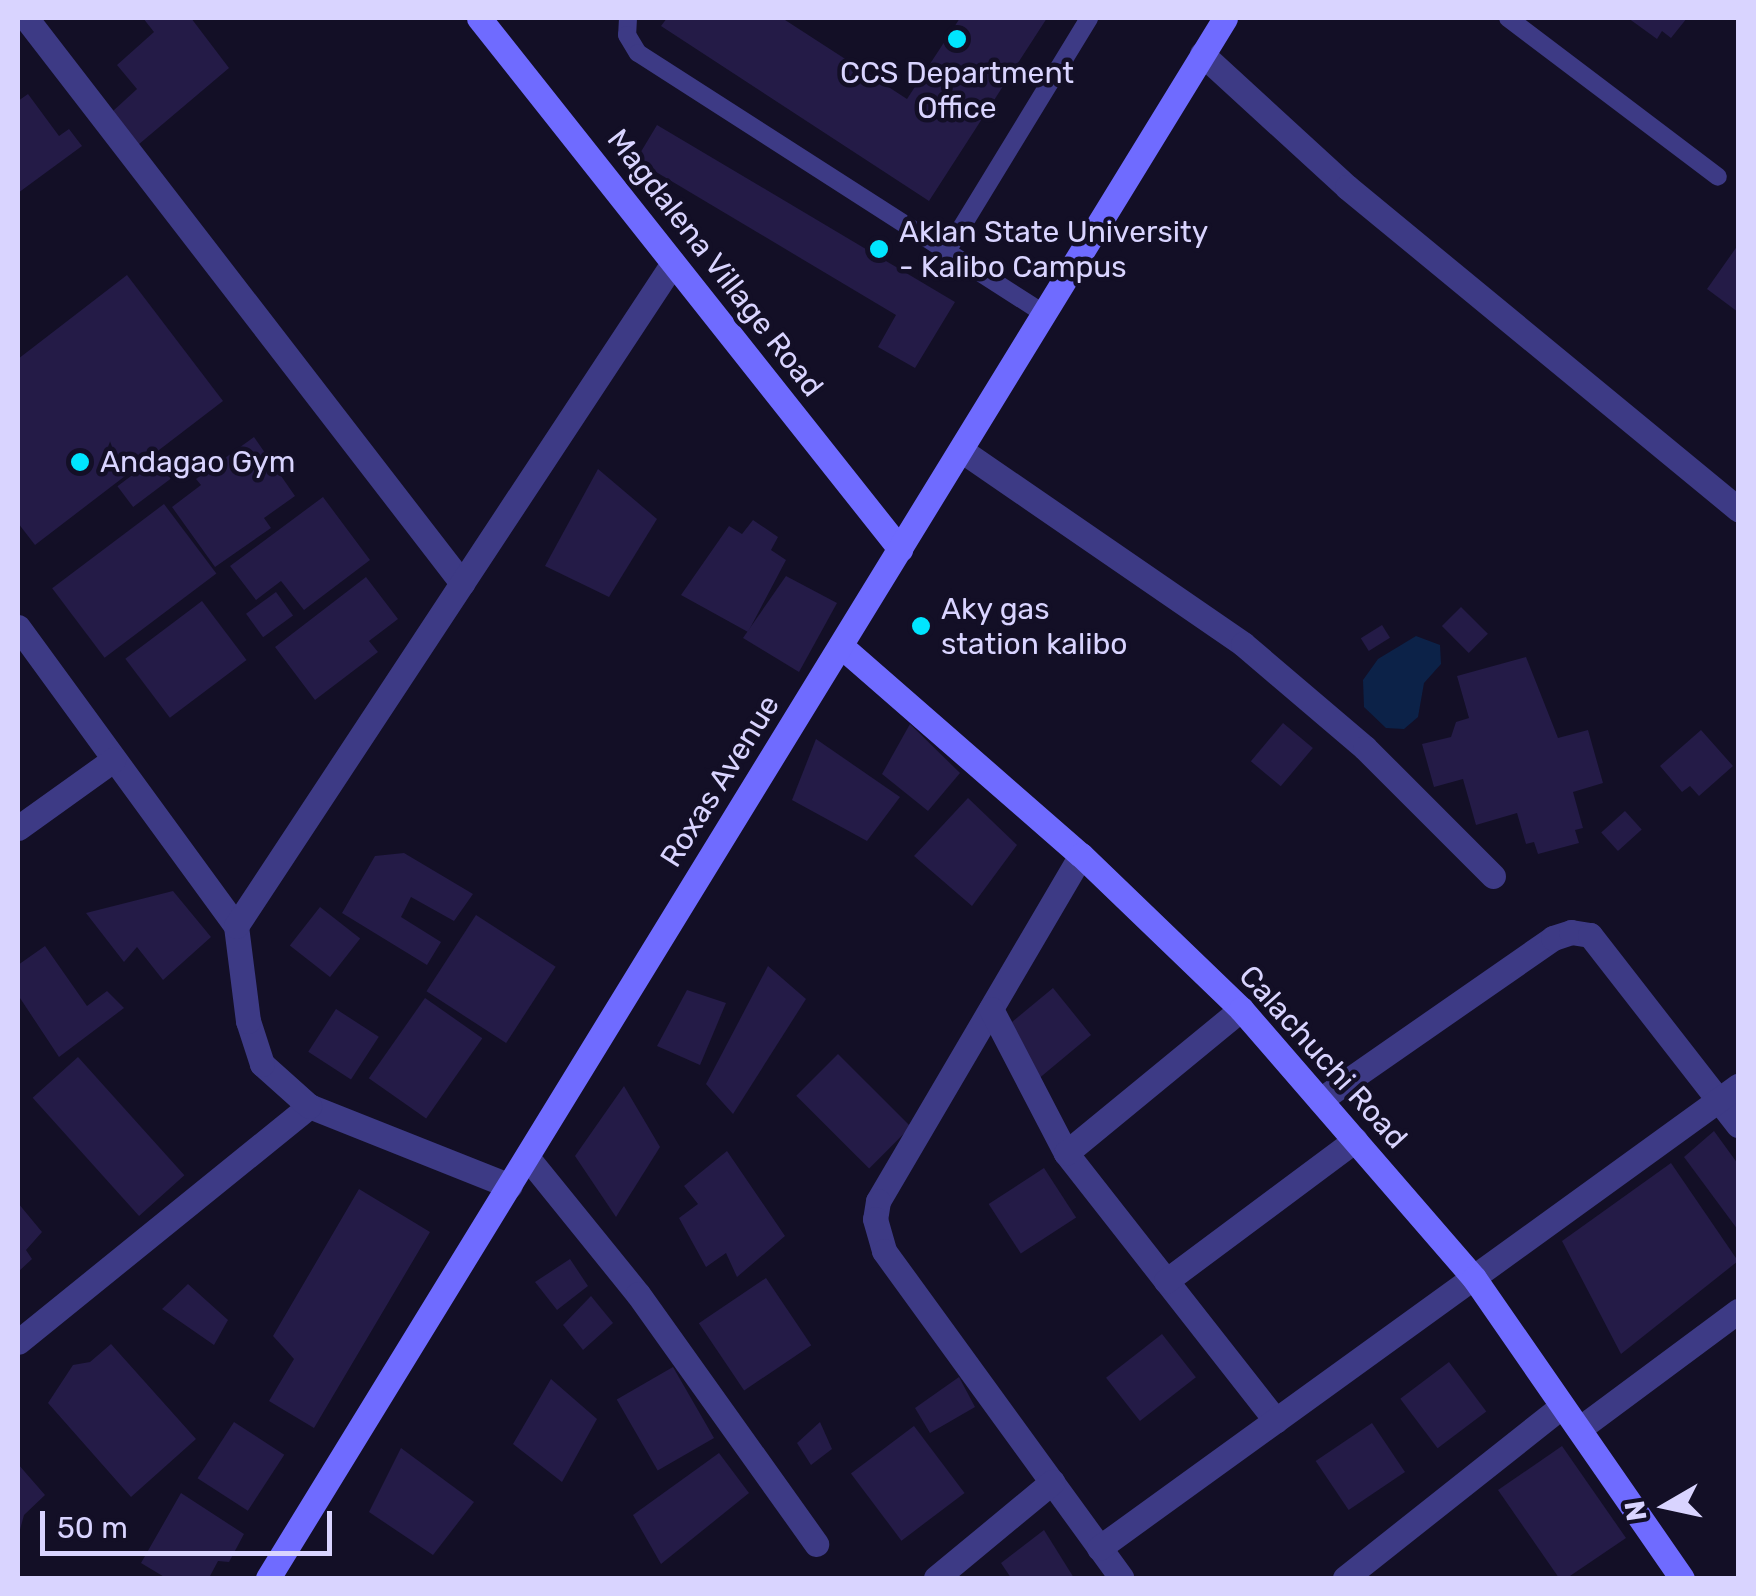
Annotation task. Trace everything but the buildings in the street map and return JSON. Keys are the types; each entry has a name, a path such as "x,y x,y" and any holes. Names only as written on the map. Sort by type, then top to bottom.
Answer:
{"street":[{"path":"26,18 462,583"},
{"name":"Magdalena Village Road","path":"479,18 900,549"},
{"name":"Roxas Avenue","path":"268,1578 1225,18"},
{"path":"1202,54 1348,187 1738,509"},
{"path":"236,926 673,262"},
{"path":"961,450 1243,644 1365,748 1493,876"},
{"path":"18,627 236,926 248,1021 262,1064 309,1106 510,1186"},
{"name":"Calachuchi Road","path":"841,646 1081,856 1241,1008 1474,1278 1682,1578"},
{"path":"18,828 113,760"},
{"path":"1081,856 878,1201 874,1219 884,1252 1122,1578"},
{"path":"1320,1100 1553,938 1571,932 1590,934 1729,1093 1738,1125"},
{"path":"1066,1153 1241,1008"},
{"path":"990,1010 1066,1153 1276,1421"},
{"path":"1100,1548 1729,1093"},
{"path":"18,1342 309,1106"},
{"path":"1166,1280 1354,1140"},
{"path":"527,1157 638,1294 816,1544"},
{"path":"1579,1430 1738,1312"},
{"path":"1345,1578 1562,1406"},
{"path":"936,1578 1052,1482"}],"lane":[{"path":"628,18 627,35 638,53 1044,314"},
{"path":"947,252 1089,18"},
{"path":"1508,18 1718,177"}],"water":[{"path":"1416,636 1440,645 1441,664 1424,683 1418,717 1404,729 1386,728 1364,707 1363,680 1378,659"}],"place":[{"name":"CCS Department Office","path":"957,39"},
{"name":"Aklan State University - Kalibo Campus","path":"879,249"},
{"name":"Andagao Gym","path":"80,462"},
{"name":"Aky gas station kalibo","path":"921,626"}]}
